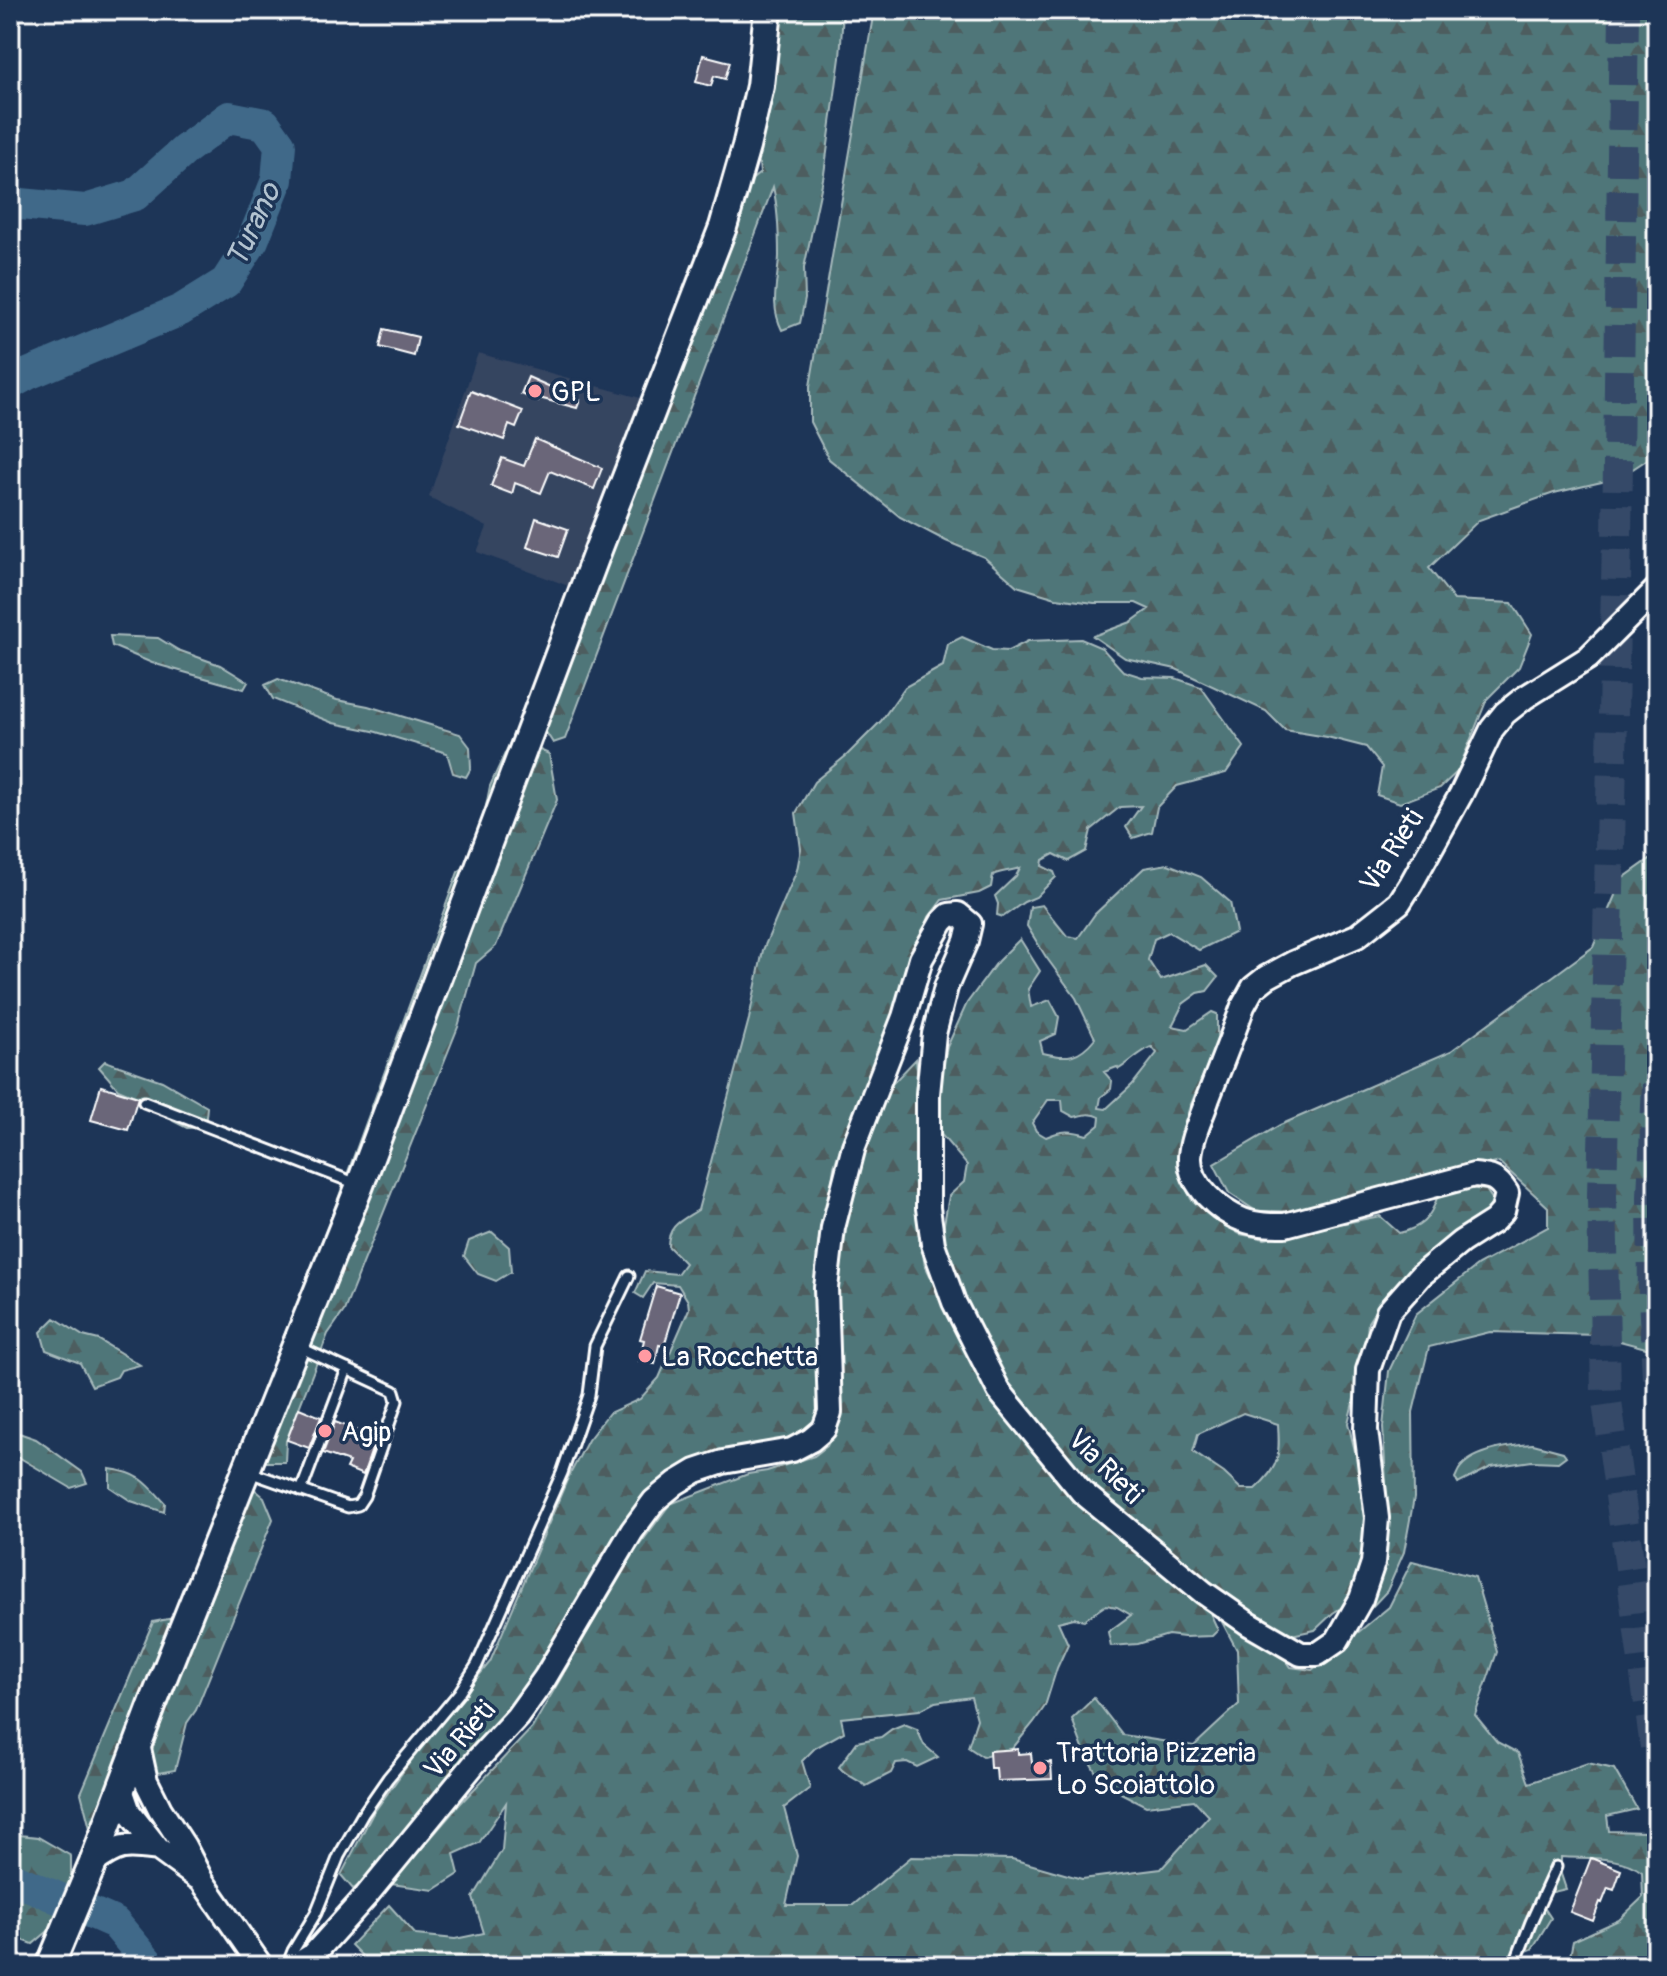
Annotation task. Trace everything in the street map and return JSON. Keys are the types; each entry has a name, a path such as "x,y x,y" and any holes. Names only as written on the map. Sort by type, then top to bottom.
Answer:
{"main road":[{"path":"53,1961 360,1185 598,550 723,227 760,86 768,10"}],"street":[{"name":"Via Rieti","path":"295,1966 313,1955 366,1896 479,1758 517,1717 545,1678 632,1531 654,1501 696,1471 723,1462 792,1450 824,1429 830,1412 826,1288 833,1228 854,1146 904,1017 921,959 949,915 958,914 970,924 946,987 934,1034 928,1094 928,1208 933,1244 954,1302 999,1391 1082,1492 1203,1592 1249,1624 1301,1654 1318,1654 1337,1641 1361,1599 1373,1563 1377,1518 1366,1430 1368,1370 1388,1312 1421,1275 1461,1242 1494,1221 1503,1211 1507,1193 1501,1183 1488,1176 1474,1175 1285,1225 1245,1221 1212,1200 1198,1184 1190,1158 1196,1130 1243,1006 1253,988 1293,963 1357,936 1399,903 1461,794 1492,729 1505,713 1588,658 1657,589"},
{"path":"138,1744 146,1781 160,1809 202,1881 261,1966"},
{"path":"121,1789 138,1795 160,1809"},
{"path":"121,1789 129,1812 158,1849 202,1881"},
{"path":"93,1863 112,1849 129,1845 158,1849"}],"lane":[{"path":"144,1102 360,1185"},
{"path":"287,1966 316,1913 339,1856 363,1814 388,1778 459,1693 477,1665 562,1473 589,1395 595,1346 629,1276"},
{"path":"246,1471 348,1507 358,1505 364,1496 397,1401 394,1391 296,1346"},
{"path":"301,1491 347,1369"},
{"path":"1514,1966 1556,1867"}],"shaded area":[{"path":"478,353 644,399 574,588 477,552 487,527 429,497"}],"green space":[{"path":"773,10 843,12 824,174 804,268 805,299 800,323 782,330 776,311 779,239 773,187 565,739 553,743 546,732 549,705 745,185 760,173 759,164 751,157"},
{"path":"872,10 1657,10 1657,453 1619,478 1554,493 1479,520 1429,568 1454,600 1512,603 1532,634 1519,667 1487,699 1458,771 1440,788 1400,803 1377,795 1382,767 1366,747 1285,730 1266,711 1176,669 1125,658 1093,636 1131,622 1149,609 1136,603 1094,603 1056,598 1017,586 984,557 900,517 829,459 810,422 810,386"},
{"path":"110,636 158,638 178,650 220,665 248,682 244,689 152,663 112,646"},
{"path":"962,637 992,650 1008,651 1028,641 1081,639 1102,648 1123,671 1142,677 1175,678 1201,687 1244,747 1226,773 1177,786 1157,807 1152,832 1133,838 1126,827 1141,806 1120,807 1091,830 1086,851 1068,861 1054,854 1043,860 1042,866 1054,872 1056,877 1036,897 1003,917 997,915 995,896 1020,868 993,875 991,887 979,893 942,900 929,917 896,1017 834,1167 823,1249 820,1409 813,1429 797,1440 651,1493 625,1521 532,1682 499,1721 470,1748 457,1774 378,1873 353,1889 341,1875 372,1815 422,1745 490,1662 567,1480 588,1440 609,1413 640,1399 659,1378 689,1309 688,1301 678,1285 653,1283 643,1298 635,1293 645,1271 677,1274 685,1263 668,1246 670,1233 677,1224 698,1210 749,1019 763,950 797,870 801,849 796,813 814,782 881,721 905,687 943,666 948,644"},
{"path":"278,679 337,700 368,706 460,734 470,747 471,768 466,777 453,773 447,753 373,731 333,723 273,699 265,685"},
{"path":"512,738 549,754 557,800 496,946 476,963 458,1027 344,1311 328,1334 286,1441 285,1462 264,1462 244,1436 331,1218 458,872 476,857 490,786"},
{"path":"1657,854 1657,1351 1597,1335 1490,1332 1429,1347 1413,1412 1414,1498 1404,1552 1387,1591 1370,1609 1388,1520 1383,1427 1389,1371 1416,1314 1478,1265 1548,1227 1548,1207 1499,1162 1314,1212 1256,1211 1229,1193 1214,1164 1280,1125 1451,1051 1593,947 1622,879"},
{"path":"1168,864 1201,877 1230,902 1236,932 1199,950 1169,932 1154,939 1148,960 1161,980 1206,965 1218,977 1207,991 1198,993 1183,1004 1172,1026 1187,1029 1212,1012 1217,1014 1217,1042 1180,1139 1179,1163 1191,1199 1212,1218 1240,1234 1265,1239 1380,1216 1399,1233 1424,1222 1437,1198 1457,1187 1486,1190 1493,1200 1482,1223 1387,1293 1368,1322 1366,1349 1348,1423 1365,1491 1362,1509 1369,1524 1368,1545 1353,1600 1315,1630 1282,1637 1241,1610 1105,1505 1087,1479 1036,1424 1000,1375 954,1278 942,1235 949,1196 964,1182 967,1165 938,1131 940,1080 947,1047 967,1003 998,961 1020,939 1040,971 1028,989 1031,1007 1050,1000 1059,1017 1056,1034 1040,1041 1043,1053 1066,1056 1084,1050 1095,1038 1076,998 1027,926 1030,907 1042,905 1067,936 1078,938 1095,914 1144,868","holes":["1152,1047 1157,1053 1132,1085 1106,1109 1099,1108 1101,1097 1111,1089 1112,1081 1104,1072 1119,1069","1048,1100 1062,1100 1063,1111 1074,1117 1090,1114 1100,1117 1099,1125 1087,1135 1066,1132 1046,1137 1036,1131 1032,1123","1243,1413 1278,1424 1277,1460 1255,1489 1241,1489 1193,1452 1198,1434"]},
{"path":"916,1059 925,1200 920,1238 925,1266 968,1355 993,1399 1031,1449 1201,1593 1218,1630 1212,1636 1168,1635 1138,1644 1111,1646 1108,1632 1131,1615 1117,1607 1106,1605 1084,1620 1074,1618 1058,1622 1068,1644 1045,1706 1012,1749 983,1757 968,1747 977,1719 971,1697 935,1702 920,1710 841,1718 844,1732 815,1748 802,1761 810,1788 784,1808 797,1856 786,1905 853,1905 911,1857 1012,1859 1082,1879 1161,1869 1209,1816 1194,1800 1146,1806 1103,1784 1085,1754 1072,1719 1094,1698 1123,1735 1194,1746 1239,1704 1237,1650 1213,1605 1273,1642 1291,1667 1312,1670 1389,1607 1412,1561 1475,1577 1497,1652 1475,1715 1497,1742 1518,1753 1529,1783 1588,1763 1614,1769 1637,1809 1607,1816 1609,1831 1647,1832 1657,1837 1657,1964 1574,1966 1569,1961 1573,1941 1619,1920 1643,1897 1642,1872 1614,1860 1561,1857 1561,1874 1566,1889 1541,1891 1543,1906 1551,1918 1532,1949 1508,1958 1507,1966 376,1966 351,1945 389,1905 416,1935 455,1939 484,1933 473,1898 502,1850 506,1803 479,1843 454,1854 459,1874 434,1890 391,1884 459,1805 532,1728 632,1555 670,1504 748,1474 814,1456 827,1446 837,1425 840,1394 836,1275 851,1190 876,1112 892,1084"},
{"path":"105,1061 162,1081 207,1107 205,1127 187,1128 173,1121 157,1105 118,1089 99,1067"},
{"path":"492,1232 509,1247 511,1272 496,1281 478,1274 464,1256 469,1241"},
{"path":"55,1318 140,1365 121,1370 117,1377 92,1386 80,1363 46,1350 41,1332"},
{"path":"16,1432 36,1439 82,1472 87,1483 71,1488 10,1452 10,1443"},
{"path":"1533,1444 1563,1452 1566,1456 1558,1462 1532,1461 1491,1467 1458,1484 1455,1478 1461,1467 1475,1456 1505,1447"},
{"path":"110,1469 142,1480 165,1503 164,1512 131,1501 110,1487"},
{"path":"235,1473 264,1497 273,1519 196,1710 187,1723 175,1770 142,1776 116,1828 93,1840 81,1793 153,1622 179,1617 208,1538 217,1499"},
{"path":"904,1724 917,1729 924,1745 938,1757 917,1767 907,1762 896,1763 891,1773 866,1786 839,1767 857,1742 881,1737"},
{"path":"10,1834 38,1837 71,1856 71,1886 61,1920 33,1944 10,1935"}],"building":[{"path":"703,55 730,62 725,79 714,76 711,86 696,82"},
{"path":"384,329 418,337 414,356 380,347"},
{"path":"528,377 580,400 577,408 539,398 538,401 521,394"},
{"path":"471,391 523,411 516,428 509,425 504,440 459,424"},
{"path":"535,439 602,468 594,489 550,471 541,493 515,483 512,494 491,486 502,458 524,466"},
{"path":"536,518 568,529 558,557 527,547"},
{"path":"101,1086 138,1097 128,1130 91,1120"},
{"path":"656,1286 680,1293 664,1346 659,1345 655,1364 639,1361 644,1340 640,1339"},
{"path":"299,1408 321,1417 309,1448 287,1440"},
{"path":"335,1422 376,1438 363,1475 346,1468 349,1462 323,1453"},
{"path":"1018,1749 1018,1754 1031,1753 1032,1763 1051,1762 1052,1779 997,1781 996,1768 990,1768 989,1751"},
{"path":"1591,1858 1621,1870 1614,1890 1608,1888 1593,1921 1570,1912"}],"waterway":[{"name":"Turano","path":"10,203 85,210 135,195 186,149 229,117 265,124 280,145 277,180 253,240 226,282 181,310 10,384"},
{"name":"Turano","path":"10,1877 115,1923 151,1966"}],"tunnel":[{"path":"1624,10 1617,538 1602,1196 1606,1395 1657,1761"},
{"path":"1657,1084 1652,1197 1657,1378"}],"place":[{"name":"GPL","path":"535,391"},
{"name":"La Rocchetta","path":"645,1356"},
{"name":"Agip","path":"325,1431"},
{"name":"Trattoria Pizzeria Lo Scoiattolo","path":"1040,1768"}]}
